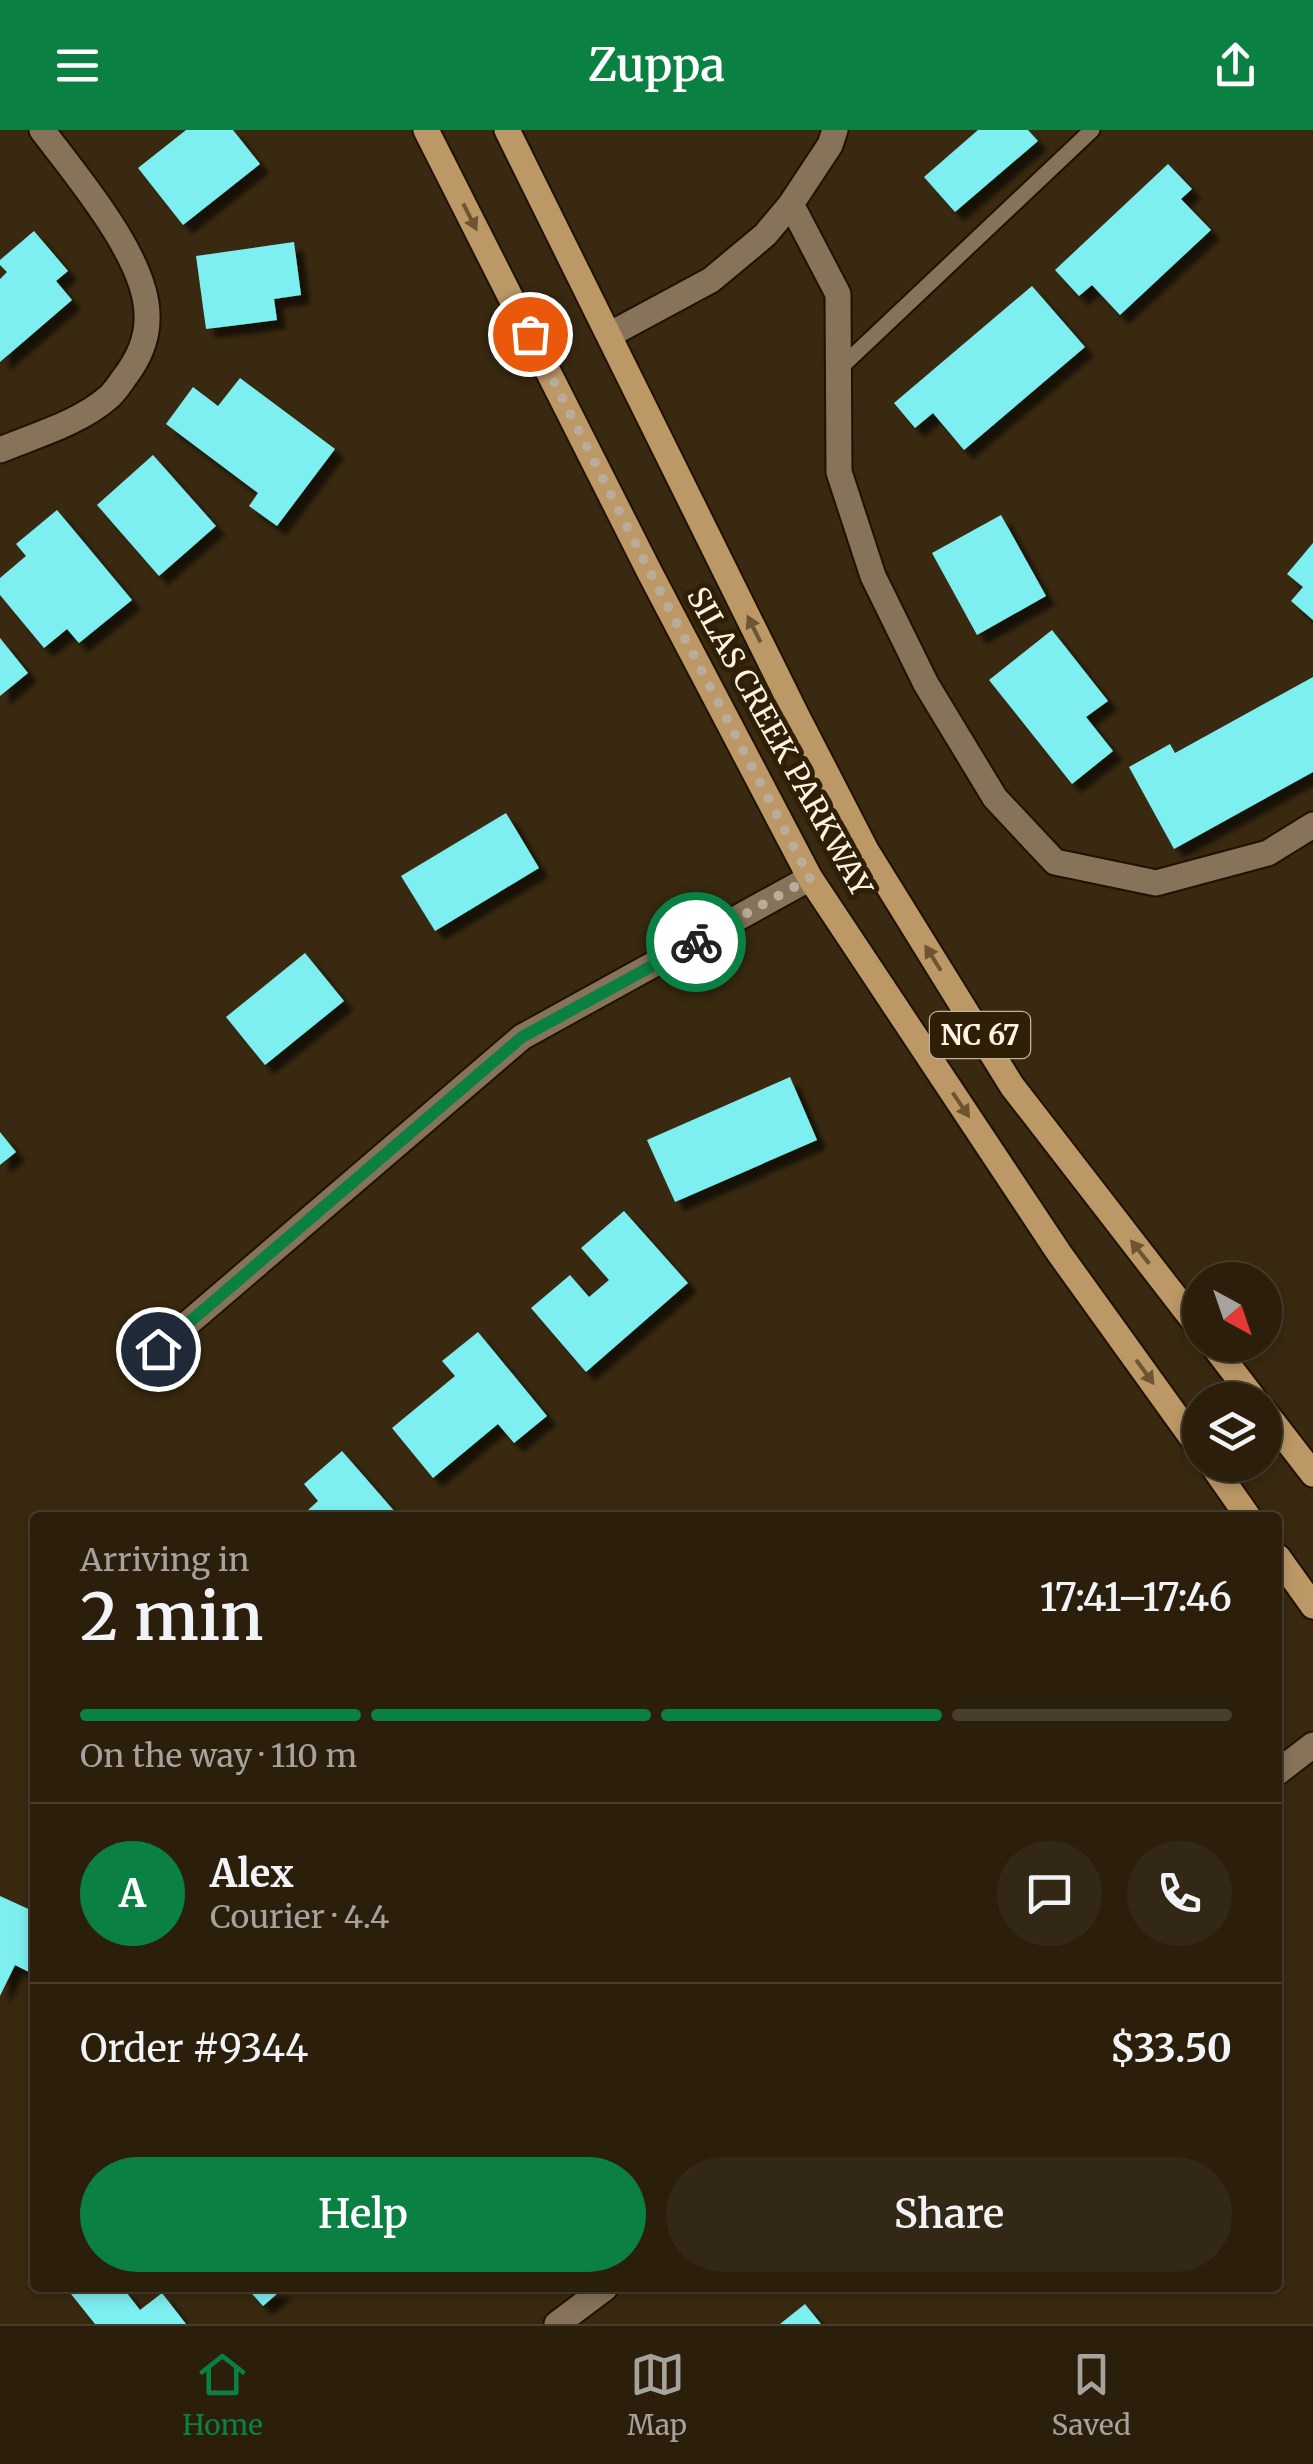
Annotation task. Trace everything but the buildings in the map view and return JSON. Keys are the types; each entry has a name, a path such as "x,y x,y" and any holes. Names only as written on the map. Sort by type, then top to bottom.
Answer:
{"main road":[{"name":"SILAS CREEK PARKWAY","path":"426,130 810,878 1059,1253 1182,1424"},
{"name":"SILAS CREEK PARKWAY","path":"507,130 866,850 1012,1086 1182,1305"},
{"path":"1226,1362 1242,1382"},
{"path":"1282,1434 1313,1474"},
{"path":"1224,1482 1245,1512"},
{"path":"1282,1563 1313,1606"}],"street":[{"path":"0,450 82,416 112,395 133,366 146,331 145,295 132,260 93,198 42,130"},
{"path":"609,335 710,280 766,235 830,146 835,130"},
{"path":"791,204 838,294 839,472 873,576 926,684 995,798 1055,862 1156,883 1268,853 1313,824"},
{"path":"158,1349 522,1037 810,878"},
{"path":"1282,1769 1307,1750"},
{"path":"557,2324 600,2292"}],"lane":[{"path":"838,370 1092,130"}],"way so far":[{"path":"530,334 810,878 696,942"}],"route":[{"path":"158,1349 522,1037 696,942"}]}
